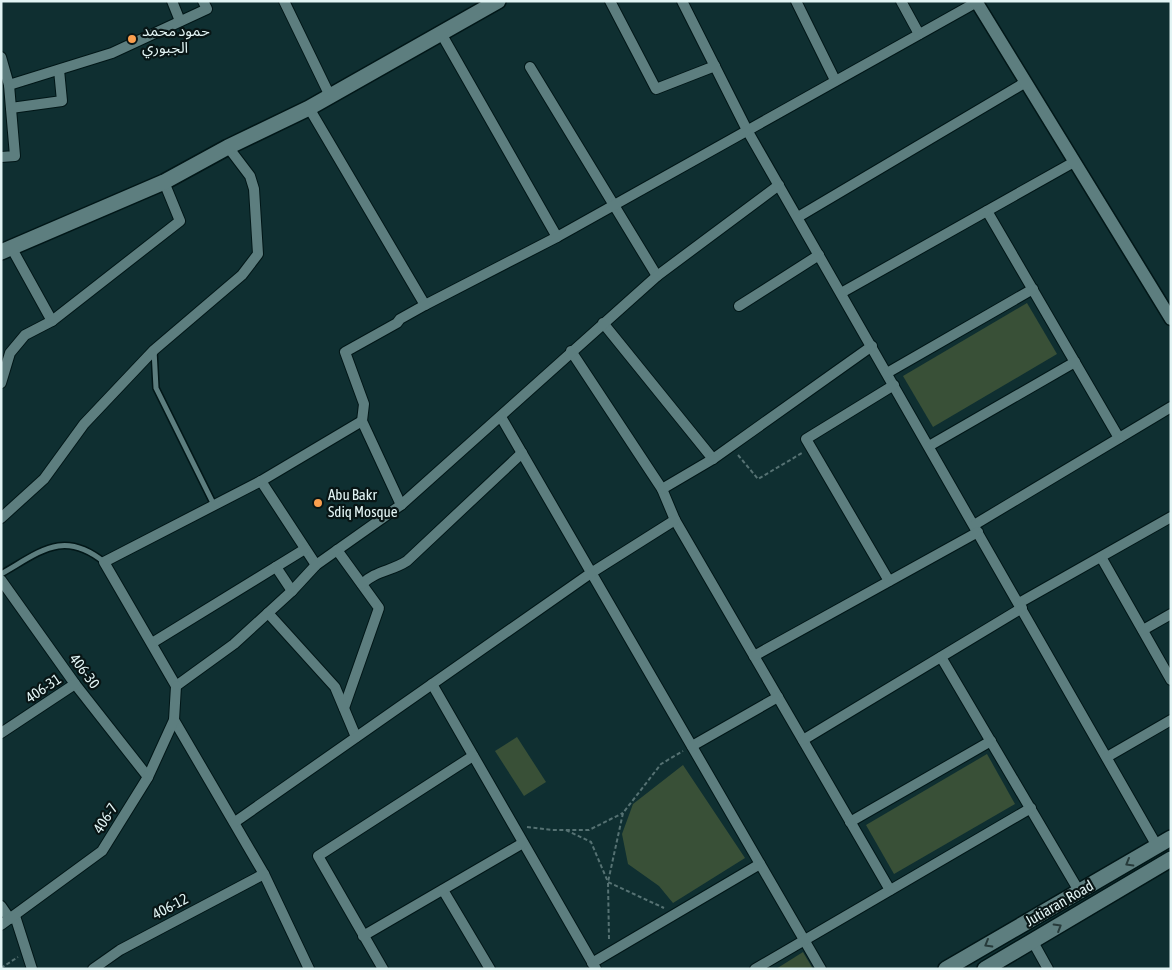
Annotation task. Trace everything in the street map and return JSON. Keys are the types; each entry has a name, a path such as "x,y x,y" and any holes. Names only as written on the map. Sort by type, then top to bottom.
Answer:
{"main road":[{"path":"6,249 164,182 228,147 309,108 442,35 498,1"},
{"name":"Jutiaran Road","path":"946,969 1171,838"},
{"name":"Jutiaran Road","path":"985,969 1171,859"}],"street":[{"path":"172,1 180,22"},
{"path":"9,85 112,53 207,9 203,1"},
{"path":"284,1 330,96"},
{"path":"610,1 656,89 715,66"},
{"path":"682,1 748,130 1158,846"},
{"path":"796,1 835,80"},
{"path":"901,1 918,34"},
{"path":"401,505 362,420 364,404 344,352 426,305 557,237 977,2 1171,319"},
{"path":"442,35 557,237"},
{"path":"1,57 9,85 15,156 1,157"},
{"path":"530,67 612,205 657,276"},
{"path":"11,108 62,102 59,70"},
{"path":"798,217 1026,82"},
{"path":"309,108 426,305"},
{"path":"1,518 44,479 84,424 154,350 242,275 258,254 254,189 250,176 228,147"},
{"path":"841,293 1074,162"},
{"path":"1,384 10,353 25,335 52,321 180,221 164,182"},
{"path":"362,420 261,481 104,562 176,686 234,644 292,591 316,565 401,505 657,276 779,185"},
{"path":"987,211 1119,438"},
{"path":"6,249 52,321"},
{"path":"739,306 819,255"},
{"path":"887,373 1033,289"},
{"path":"603,323 713,459"},
{"path":"662,490 713,459 872,346"},
{"path":"571,351 662,490 675,520 890,890"},
{"path":"928,446 1075,362"},
{"path":"889,581 806,439 894,385"},
{"path":"754,656 889,581 1171,406"},
{"path":"501,417 820,969"},
{"path":"362,584 375,573 407,561 522,453"},
{"path":"261,481 316,565"},
{"path":"803,740 941,657 1020,605 1171,517"},
{"path":"235,822 592,573 675,520"},
{"path":"152,643 305,549"},
{"path":"337,550 379,608 344,708"},
{"path":"1101,557 1171,680"},
{"path":"276,566 292,591"},
{"name":"406-30","path":"1,580 76,684 148,777"},
{"path":"268,613 335,687 356,737"},
{"path":"1143,630 1171,614"},
{"path":"941,657 1080,891"},
{"name":"406-31","path":"1,733 76,684"},
{"path":"432,684 594,966 609,952 760,864"},
{"name":"406-7","path":"1,926 102,851 148,777 174,720 176,686"},
{"path":"692,746 778,697"},
{"path":"174,720 264,874 310,969"},
{"path":"1107,757 1171,720"},
{"path":"850,822 991,741"},
{"path":"383,969 318,856 473,756"},
{"path":"756,969 1031,808"},
{"path":"363,936 523,843"},
{"name":"406-12","path":"93,969 120,950 264,874"},
{"path":"443,890 490,969"},
{"path":"1,906 13,917 32,969"},
{"path":"1033,942 1048,969"}],"lane":[{"path":"154,350 156,388 214,505"},
{"path":"1,574 44,549 59,544 82,547 104,562"}],"path":[{"path":"731,446 758,479 811,448"},
{"path":"609,952 608,882 623,813 661,764 692,746"},
{"path":"513,824 566,830 589,830 623,813"},
{"path":"566,830 592,842 608,882 662,908 682,909"},
{"path":"1,968 22,954"}],"green space":[{"path":"1027,303 1057,354 933,427 903,376"},
{"path":"517,737 546,782 524,796 495,751"},
{"path":"987,754 1015,804 894,874 866,825"},
{"path":"683,765 745,858 673,903 659,886 628,864 622,834 633,804"},
{"path":"803,952 813,969 776,969"}],"place":[{"name":"حمود محمد الجبوري","path":"132,39"},
{"name":"Abu Bakr Sdiq Mosque","path":"318,503"}]}
